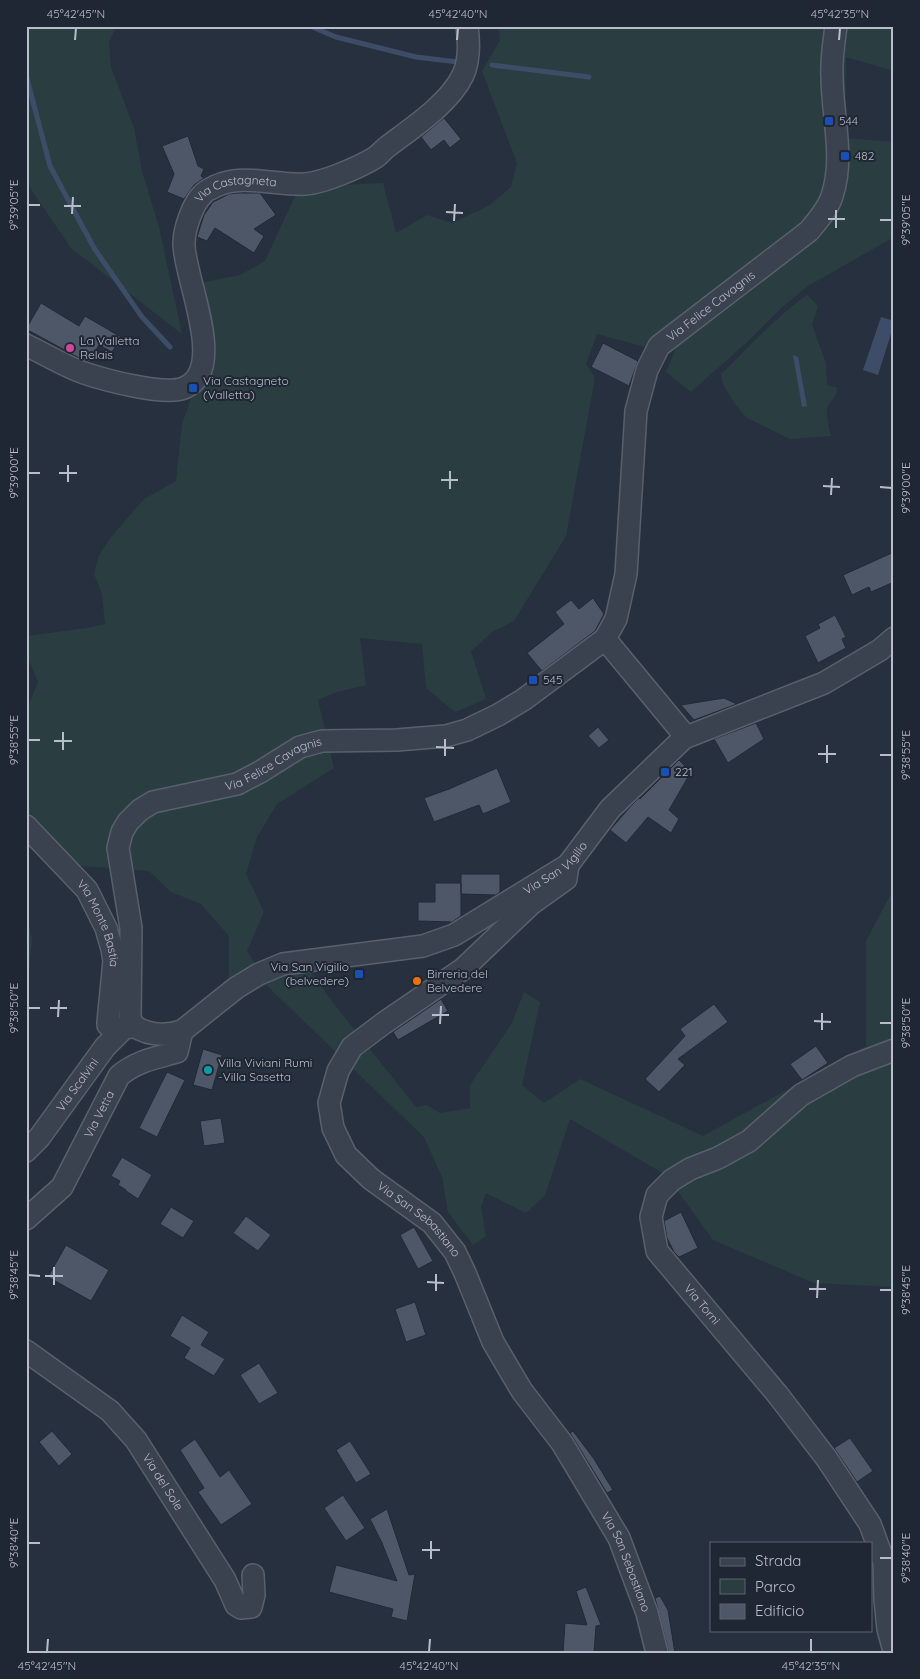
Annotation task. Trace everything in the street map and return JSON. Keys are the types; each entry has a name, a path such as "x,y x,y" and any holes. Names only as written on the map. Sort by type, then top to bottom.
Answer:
{"street":[{"name":"Via Castagneta","path":"26,345 83,373 127,384 166,390 184,388 195,380 203,366 203,334 184,244 187,222 203,194 217,185 244,180 306,184 336,176 376,157 420,122 454,90 464,73 469,45 466,26"},
{"name":"Via Felice Cavagnis","path":"129,1027 131,928 118,848 122,832 128,822 140,810 154,802 237,784 300,747 322,741 397,740 446,736 467,730 498,716 523,700 605,639 616,619 626,574 629,500 636,411 651,362 660,346 809,231 820,217 832,196 837,174 838,136 832,76 836,26"},
{"name":"Via San Vigilio","path":"182,1030 236,988 259,974 283,964 423,946 454,935 568,865 610,810 684,738 824,683 880,650 894,638"},
{"path":"605,639 682,732 684,738"},
{"name":"Via Monte Bastia","path":"26,826 87,890 106,928 114,960 108,1025 113,1029 129,1027"},
{"name":"Via San Sebastiano","path":"568,865 566,879 531,904 463,969 352,1047 338,1071 329,1103 333,1128 346,1155 371,1179 432,1223 455,1252 493,1342 522,1391 562,1444 619,1538 647,1613 657,1653"},
{"path":"129,1027 153,1035 172,1034 182,1030"},
{"name":"Via Scalvini","path":"26,1151 39,1138 105,1047 129,1027"},
{"name":"Via Vetta","path":"26,1219 62,1187 119,1076 137,1063 177,1052 182,1030"},
{"name":"Via Torni","path":"894,1050 852,1066 801,1095 749,1141 718,1158 690,1169 672,1180 657,1196 651,1217 657,1251 778,1395 870,1524 884,1562 888,1629 894,1651"},
{"name":"Via del Sole","path":"26,1351 110,1411 136,1440 225,1580 236,1605 241,1608 251,1607 253,1603 253,1575"}],"green space":[{"path":"26,26 116,26 109,43 111,67 134,128 142,171 159,227 182,334 71,248 32,191 26,177"},
{"path":"499,26 894,26 894,71 846,57 845,138 894,142 894,237 808,286 781,308 746,343 691,392 666,372 688,320 645,347 597,334 586,364 595,378 566,536 514,621 492,632 471,651 486,699 455,712 426,688 422,644 360,638 366,685 334,693 318,700 334,768 277,804 257,837 246,874 264,912 247,951 256,965 298,953 331,1000 416,1107 427,1105 440,1113 470,1108 470,1085 512,1023 524,992 540,1002 522,1085 544,1103 580,1079 703,1136 866,1046 866,941 894,888 894,1287 814,1283 713,1240 666,1175 570,1119 545,1195 526,1213 486,1193 481,1207 486,1236 473,1245 448,1212 442,1177 424,1137 260,979 229,998 229,936 201,904 171,892 149,871 68,865 26,846 26,711 38,682 26,653 26,636 105,624 102,594 94,574 99,555 111,537 144,499 176,481 182,424 197,382 201,283 240,275 265,261 296,194 342,185 383,183 396,233 427,215 452,223 490,205 511,187 517,163 482,71 500,40"},
{"path":"807,295 818,306 812,325 826,363 827,385 837,388 836,395 829,403 827,409 831,436 790,439 747,418 734,403 723,384 721,374 773,323"},
{"path":"26,911 32,940 28,982 26,983"}],"water":[{"path":"881,317 894,321 894,324 878,375 863,370"},
{"path":"793,355 798,357 807,406 802,407"}],"building":[{"path":"444,118 461,139 450,148 444,140 431,150 421,137"},
{"path":"188,136 198,166 204,169 201,176 204,178 194,185 184,199 167,192 174,174 162,146"},
{"path":"260,193 276,215 254,229 264,236 254,253 215,228 207,241 197,237 204,215 213,202 229,194"},
{"path":"41,303 79,326 85,316 121,337 112,352 99,345 89,362 81,359 26,329"},
{"path":"603,343 638,361 629,386 591,367"},
{"path":"894,552 894,582 871,592 869,587 852,595 843,575"},
{"path":"593,598 604,614 595,631 542,671 527,653 564,624 555,612 571,600 579,609"},
{"path":"835,615 846,637 842,639 846,648 818,663 805,636 820,628 818,624"},
{"path":"724,698 737,704 694,720 681,705"},
{"path":"756,723 764,739 728,763 714,739"},
{"path":"598,727 609,740 599,748 588,736"},
{"path":"679,760 691,772 669,810 679,819 671,833 648,817 626,843 610,830 630,807"},
{"path":"497,768 511,802 483,814 479,805 434,822 424,798"},
{"path":"461,874 500,874 500,892 496,895 461,894"},
{"path":"435,883 461,883 461,916 452,922 418,921 418,902 435,902"},
{"path":"441,999 448,1011 398,1040 393,1032"},
{"path":"714,1004 728,1022 678,1059 685,1065 659,1092 645,1079 685,1036 680,1029"},
{"path":"816,1046 828,1063 802,1080 790,1064"},
{"name":"Villa Viviani Rumi -Villa Sasetta","path":"203,1049 222,1055 212,1090 193,1085"},
{"path":"167,1072 185,1080 157,1137 139,1128"},
{"path":"221,1118 225,1143 204,1146 200,1121"},
{"path":"122,1157 152,1175 138,1199 118,1185 120,1181 111,1176"},
{"path":"171,1207 194,1221 183,1238 160,1224"},
{"path":"681,1212 698,1248 679,1257 674,1252 667,1238 664,1221"},
{"path":"246,1216 271,1235 258,1251 233,1233"},
{"path":"414,1227 433,1261 418,1269 400,1235"},
{"path":"66,1245 109,1270 91,1301 48,1277"},
{"path":"415,1302 426,1335 406,1342 395,1309"},
{"path":"182,1315 209,1332 201,1345 225,1359 214,1376 184,1358 190,1348 170,1336"},
{"path":"259,1363 278,1393 259,1404 240,1375"},
{"path":"52,1431 72,1454 59,1466 39,1442"},
{"path":"573,1431 594,1459 613,1490 607,1493 570,1433"},
{"path":"850,1438 873,1471 857,1482 834,1448"},
{"path":"195,1439 220,1477 229,1470 252,1504 221,1525 198,1492 204,1488 180,1450"},
{"path":"350,1441 371,1474 356,1483 336,1450"},
{"path":"343,1495 365,1528 346,1541 324,1508"},
{"path":"387,1509 409,1575 415,1574 407,1621 391,1617 393,1609 329,1592 336,1565 397,1581 370,1519"},
{"path":"586,1587 601,1625 596,1626 594,1653 563,1653 565,1623 587,1625 576,1591"},
{"path":"660,1596 668,1610 675,1653 669,1653 655,1598"}],"waterway":[{"path":"310,26 336,37 416,57 458,62"},
{"path":"492,65 589,77"},
{"path":"26,75 50,166 94,248 142,317 170,347"}],"place":[{"name":"544","path":"829,121"},
{"name":"482","path":"845,156"},
{"name":"La Valletta Relais","path":"70,348"},
{"name":"Via Castagneto (Valletta)","path":"193,388"},
{"name":"545","path":"533,680"},
{"name":"221","path":"665,772"},
{"name":"Via San Vigilio (belvedere)","path":"359,974"},
{"name":"Birreria del Belvedere","path":"417,981"},
{"name":"Villa Viviani Rumi -Villa Sasetta","path":"208,1070"}]}
